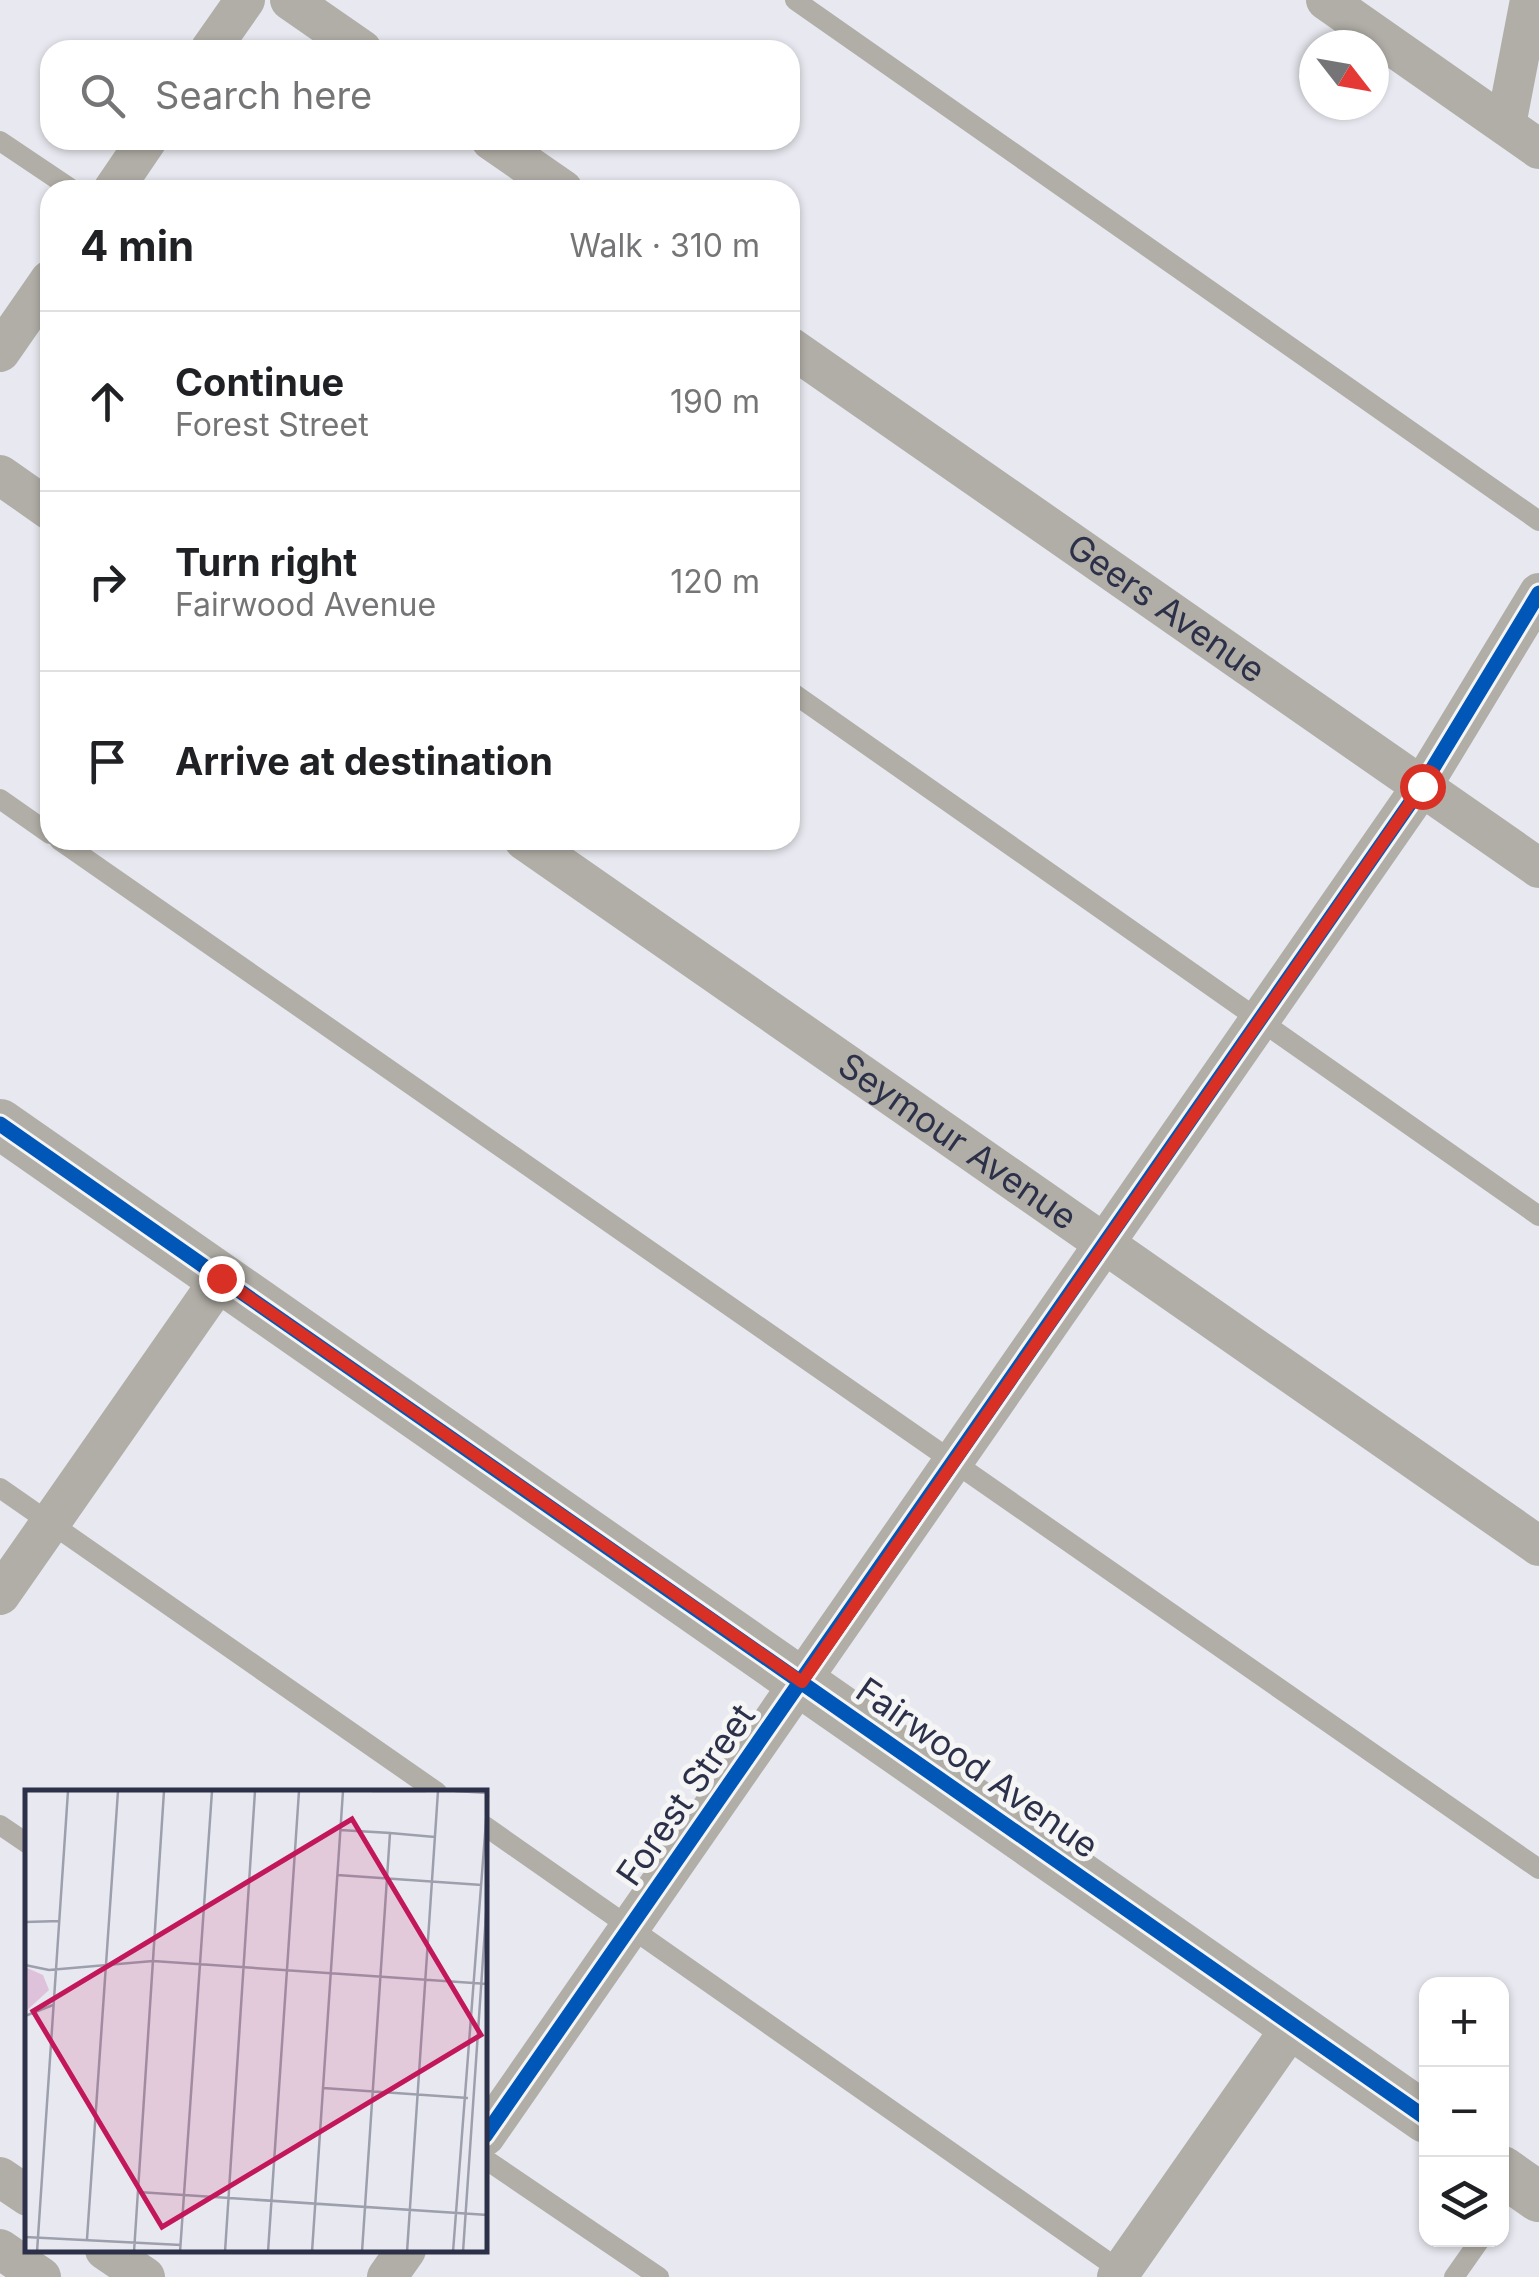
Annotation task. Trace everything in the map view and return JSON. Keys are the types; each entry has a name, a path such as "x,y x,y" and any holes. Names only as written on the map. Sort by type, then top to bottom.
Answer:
{"street":[{"path":"217,40 245,0"},
{"path":"290,0 348,40"},
{"path":"1326,0 1539,149"},
{"path":"1506,125 1530,0"},
{"path":"119,180 141,150"},
{"path":"505,150 549,180"},
{"path":"0,352 40,294"},
{"name":"Geers Avenue","path":"800,355 1539,868"},
{"path":"0,476 40,503"},
{"name":"Forest Street","path":"488,2132 1422,786 1539,592"},
{"name":"Seymour Avenue","path":"538,850 1539,1546"},
{"name":"Fairwood Avenue","path":"0,1124 1419,2113"},
{"path":"0,1595 221,1278"},
{"path":"1122,2275 1293,2025"},
{"path":"0,2176 25,2194"},
{"path":"0,2248 41,2277"},
{"path":"108,2252 145,2277"},
{"path":"387,2277 405,2252"}],"lane":[{"path":"795,0 1539,521"},
{"path":"0,141 58,180"},
{"path":"800,699 1539,1216"},
{"path":"0,799 40,827"},
{"path":"73,850 1539,1869"},
{"path":"0,1488 433,1790"},
{"path":"0,1826 25,1842"},
{"path":"488,1828 1122,2275"},
{"path":"488,2161 659,2277"},
{"path":"1454,2277 1475,2247"}],"cycle path":[{"path":"488,2132 1422,786 1539,593"},
{"path":"0,1124 1419,2113"}],"route":[{"path":"221,1278 802,1682 1422,786"}]}
